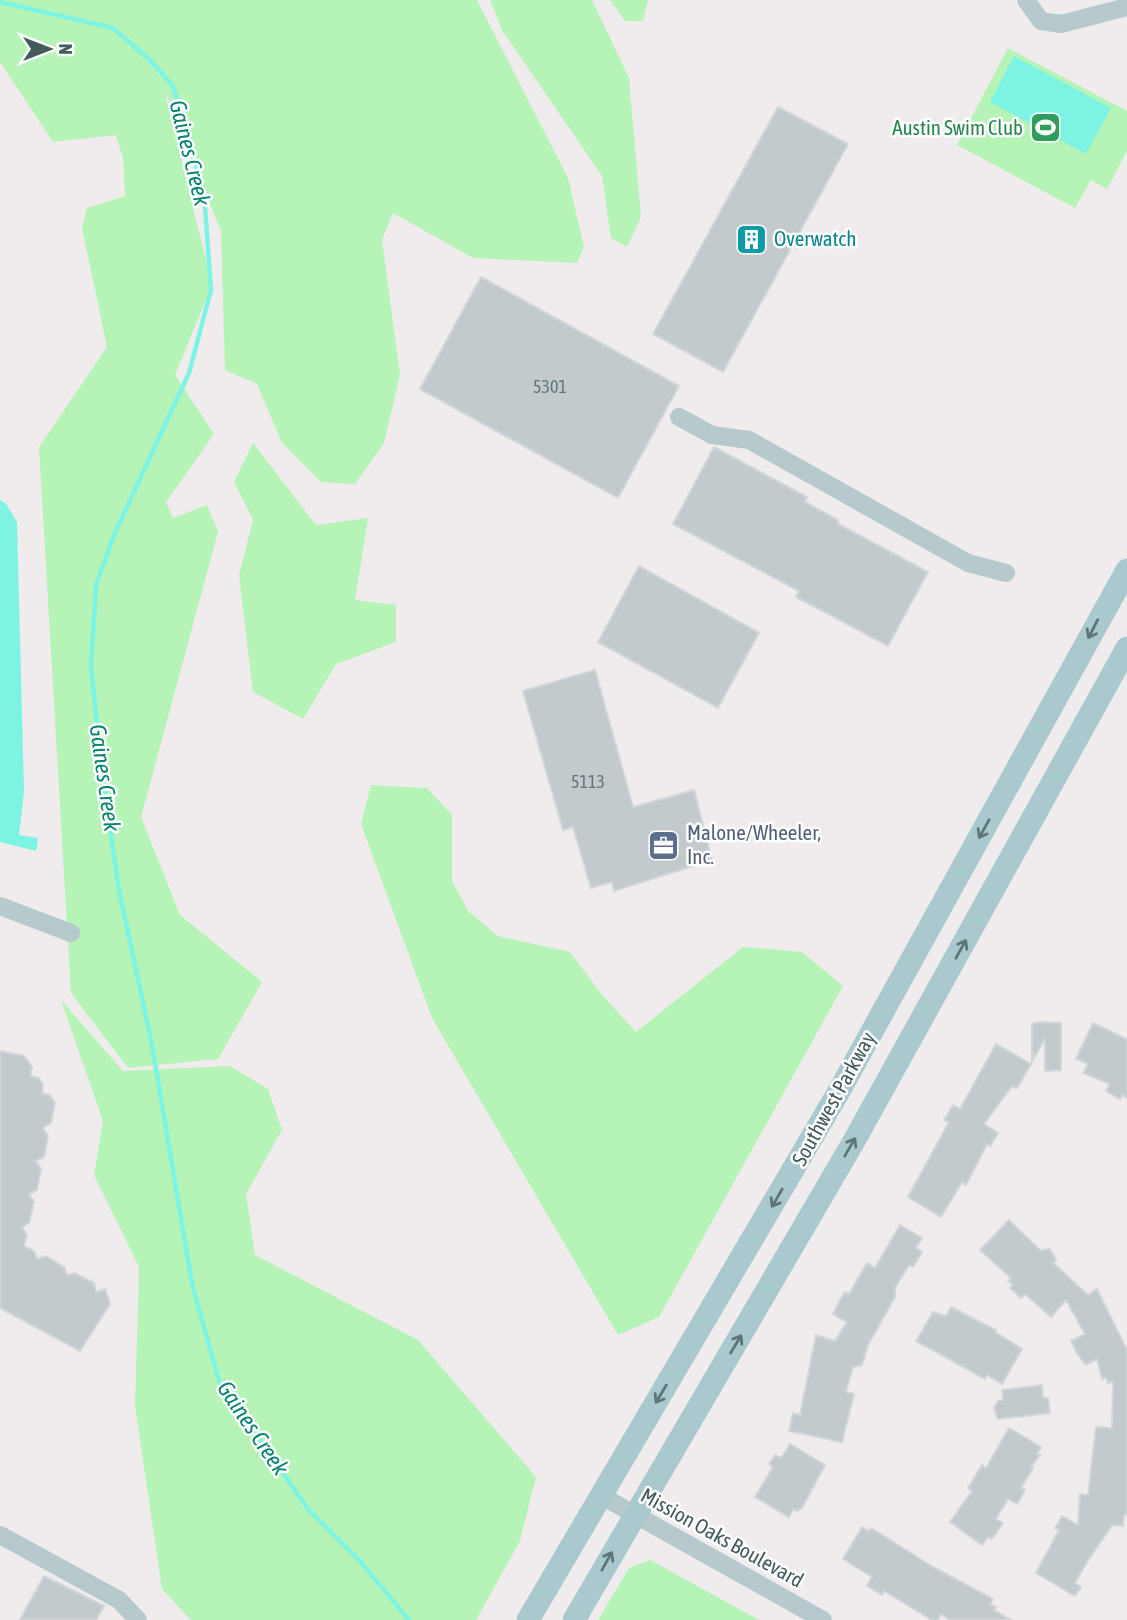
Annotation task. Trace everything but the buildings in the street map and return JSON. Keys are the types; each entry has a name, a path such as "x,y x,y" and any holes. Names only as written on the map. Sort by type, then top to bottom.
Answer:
{"main road":[{"name":"Southwest Parkway","path":"528,1620 838,1093 1127,570"},
{"name":"Southwest Parkway","path":"573,1620 854,1141 1127,649"}],"street":[{"path":"1026,0 1041,21 1061,24 1127,7"},
{"path":"679,418 712,435 748,440 968,563 1006,573"},
{"path":"0,906 71,933"},
{"name":"Mission Oaks Boulevard","path":"600,1495 823,1620"},
{"path":"0,1535 119,1600 136,1619"}],"shaded area":[{"path":"0,0 477,0 568,178 584,247 577,263 473,258 393,213 382,240 400,375 384,443 355,484 321,482 282,443 257,384 225,370 221,231 164,89 212,285 175,375 214,434 166,502 173,518 207,505 218,532 141,817 180,915 262,982 218,1059 128,1068 71,993 39,447 107,347 82,228 87,208 125,196 123,158 116,135 53,142 0,62"},
{"path":"490,0 592,0 629,78 641,217 627,247 611,238 602,176 502,30"},
{"path":"610,0 648,0 643,21 625,21"},
{"name":"Austin Swim Club","path":"1008,48 1127,111 1127,151 1107,189 1091,180 1075,208 957,145"},
{"path":"1014,56 1111,108 1086,154 990,102"},
{"path":"253,443 316,525 368,518 355,600 396,605 396,642 336,664 303,719 253,692 239,575 253,520 234,482"},
{"path":"0,500 6,504 17,522 24,792 19,835 38,838 36,851 0,842"},
{"path":"371,785 427,788 452,815 452,881 468,911 498,936 570,952 602,995 636,1032 743,947 802,952 843,986 659,1317 618,1335 432,1018 361,824"},
{"path":"61,1000 123,1071 230,1066 268,1089 282,1130 246,1194 255,1255 418,1340 536,1477 520,1541 476,1620 191,1620 162,1589 135,1406 139,1267 94,1175 103,1121"},
{"path":"650,1560 759,1620 598,1620 629,1568"}],"waterway":[{"name":"Gaines Creek","path":"0,2 113,28 149,59 173,86 204,193 211,290 189,373 114,535 96,585 91,665 102,774 119,890 152,1045 192,1284 219,1381 308,1509 360,1561 409,1620"}],"place":[{"name":"Austin Swim Club","path":"1046,128"},
{"name":"Overwatch","path":"751,239"},
{"name":"Malone/Wheeler, Inc.","path":"664,845"}]}
